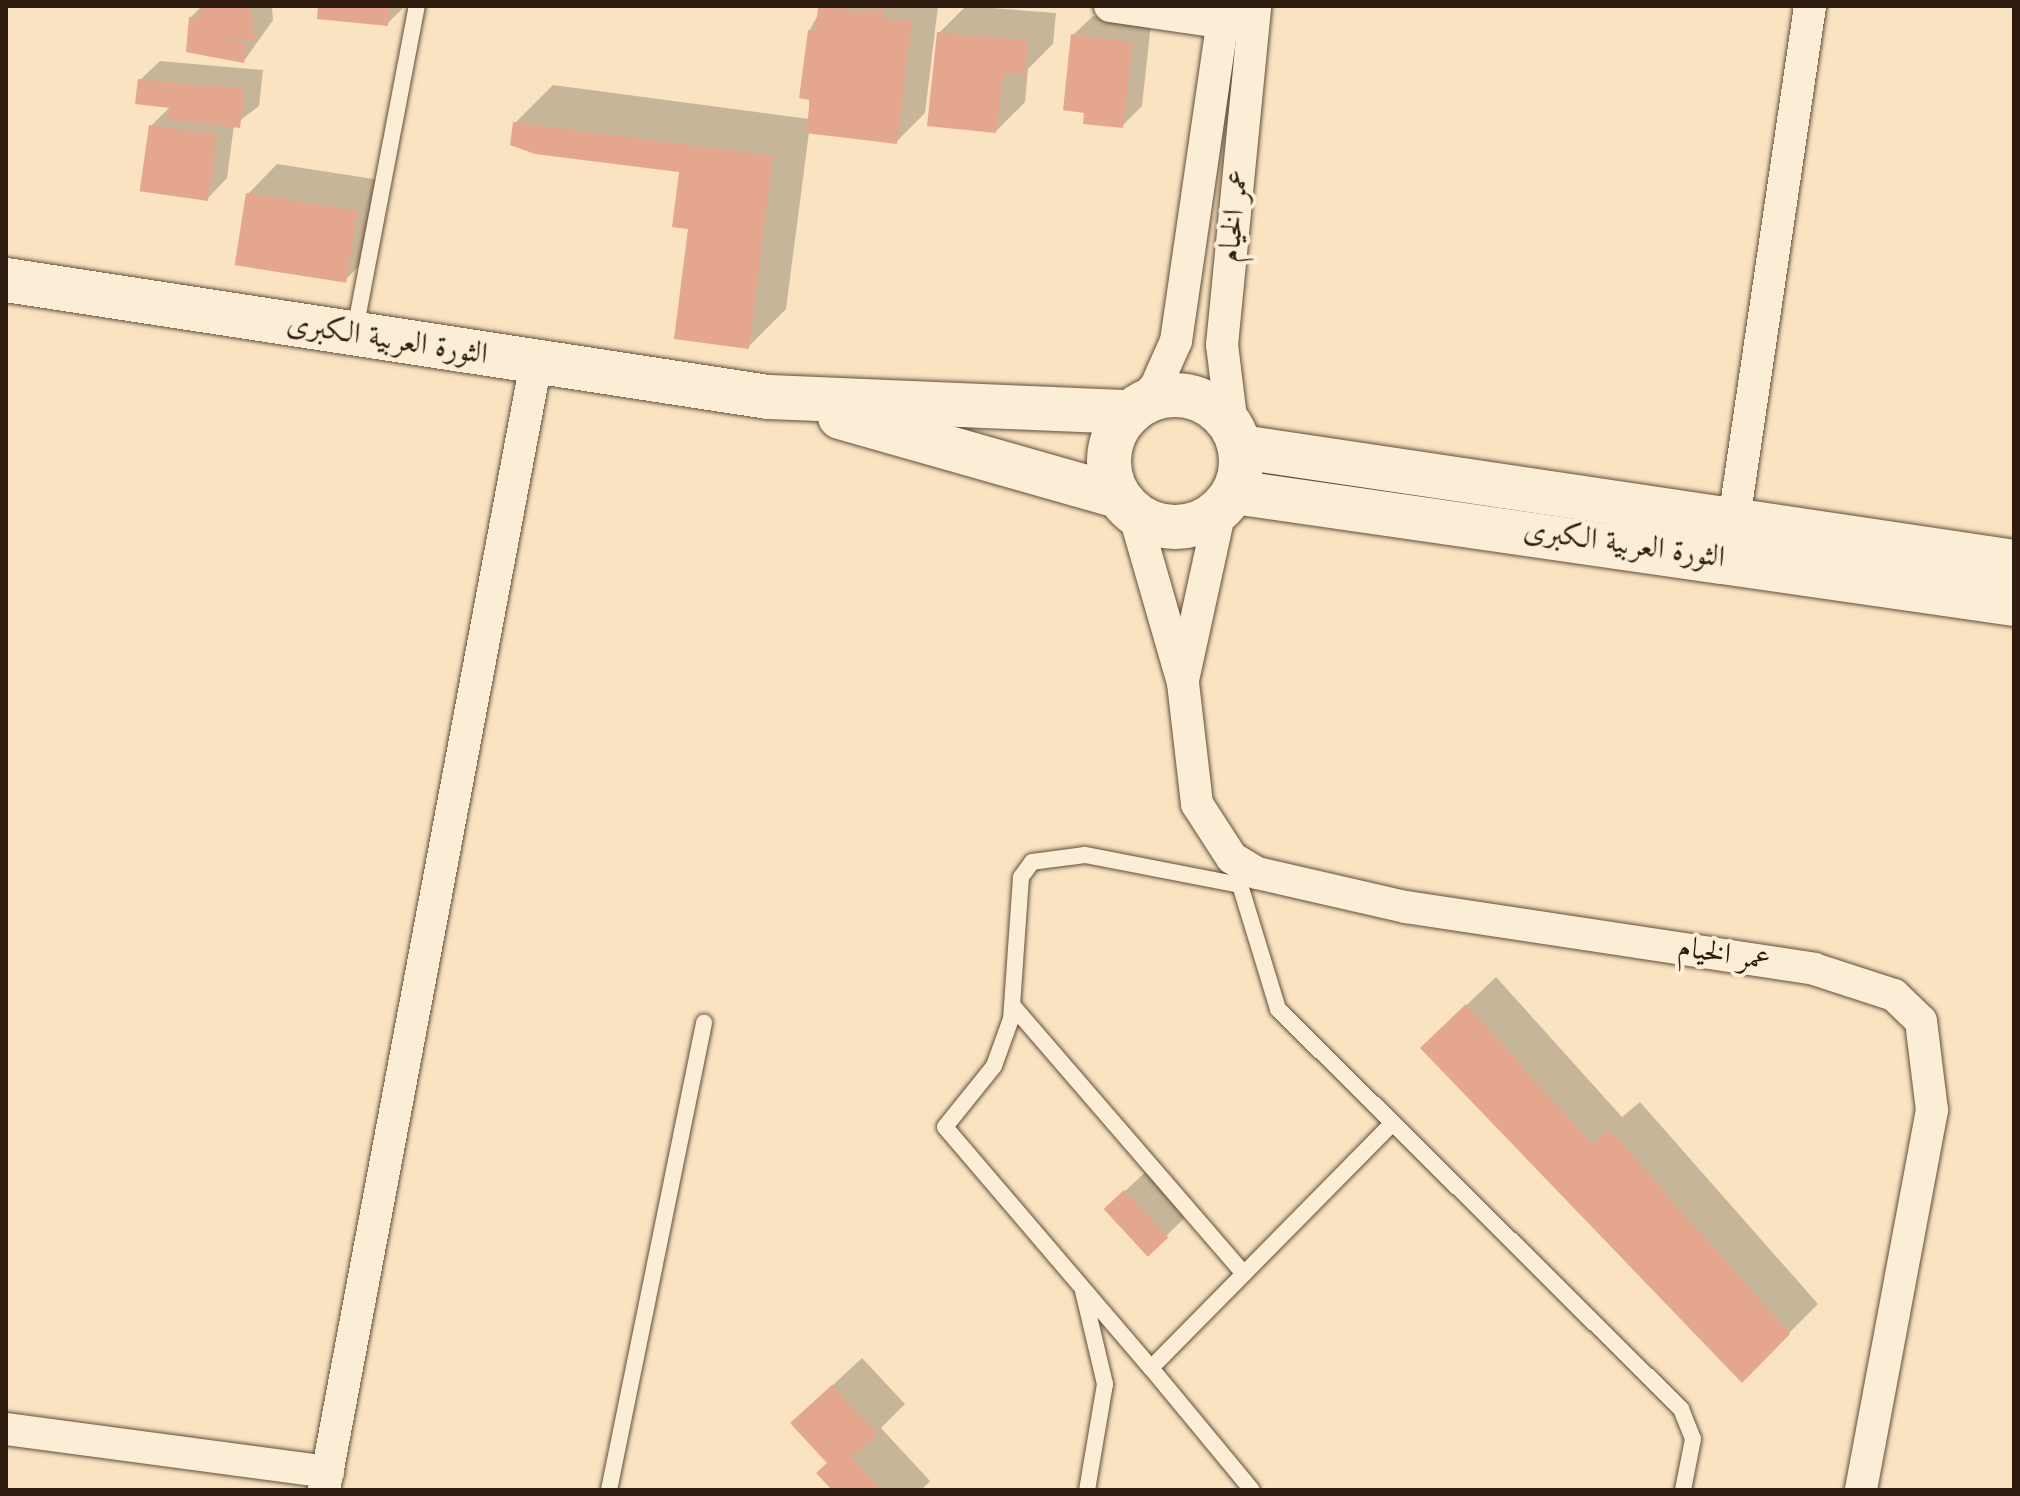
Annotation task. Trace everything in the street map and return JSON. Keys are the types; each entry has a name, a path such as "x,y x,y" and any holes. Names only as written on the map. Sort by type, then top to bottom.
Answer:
{"street":[{"path":"1110,6 1239,15"},
{"path":"1731,540 1810,6"},
{"name":"عمر الخيام","path":"1133,410 1156,386 1176,341 1239,15"},
{"name":"عمر الخيام","path":"1236,436 1222,345 1239,15"},
{"name":"الثورة العربية الكبرى","path":"6,280 768,397 1133,410"},
{"path":"6,1429 326,1481 536,363"},
{"path":"1183,683 1227,501 1236,436 1196,398 1173,394 1133,410 1109,451 1183,683 1197,804 1236,871"},
{"name":"الثورة العربية الكبرى","path":"768,397 1126,504"},
{"name":"الثورة العربية الكبرى","path":"1236,436 1731,540 2014,604"},
{"name":"الثورة العربية الكبرى","path":"1227,501 2014,562"},
{"path":"1126,504 1177,527 1227,501"},
{"name":"عمر الخيام","path":"1236,871 1406,907 1814,969 1894,995 1921,1021 1932,1110 1861,1490"}],"lane":[{"path":"354,334 417,6"},
{"path":"1252,1490 945,1127 994,1066 1012,1005 1021,877 1032,862 1085,855 1236,871 1278,1009 1681,1409 1693,1439 1683,1490"},
{"path":"1012,1005 1244,1274"},
{"path":"609,1490 704,1023"},
{"path":"1151,1368 1393,1123"},
{"path":"1081,1286 1105,1384 1087,1490"}],"building":[{"path":"201,6 250,6 255,41 223,37 246,44 244,63 186,52 189,17 200,18"},
{"path":"318,6 390,6 388,26 317,19"},
{"path":"838,6 853,13 882,9 883,18 912,21 897,144 806,133 810,100 799,98 808,30 815,31 818,8"},
{"path":"937,32 1028,41 1025,75 1003,73 996,133 927,126"},
{"path":"1071,34 1133,42 1123,128 1083,124 1084,113 1063,110"},
{"path":"138,79 245,89 240,128 168,119 170,108 135,104"},
{"path":"513,122 773,156 749,349 674,339 688,229 672,227 679,172 535,154 510,145"},
{"path":"149,125 217,135 208,201 140,191"},
{"path":"246,193 358,211 346,283 235,265"},
{"path":"1466,1004 1592,1144 1610,1130 1790,1334 1742,1383 1420,1048"},
{"path":"1124,1190 1168,1238 1148,1257 1104,1209"},
{"path":"832,1385 878,1434 852,1458 882,1490 832,1490 816,1473 827,1463 790,1423"}]}
